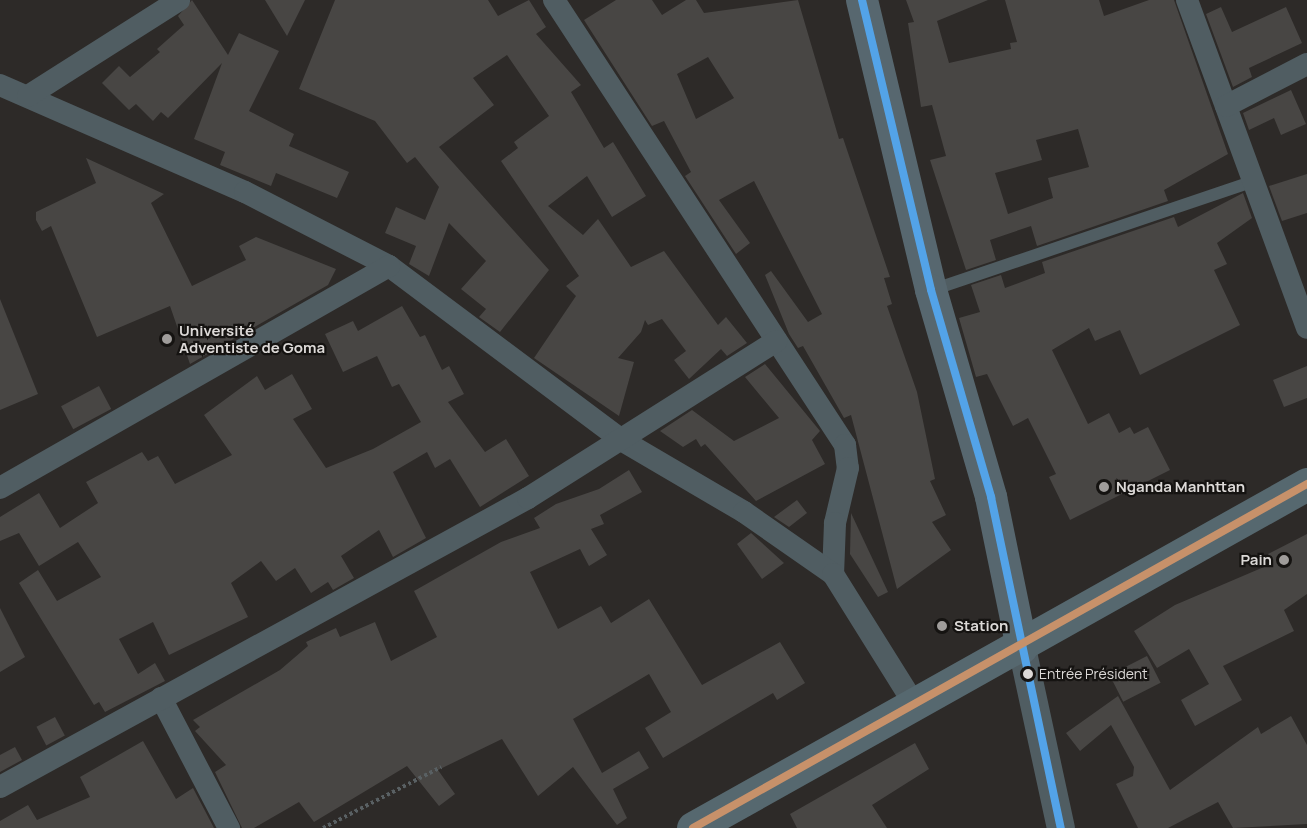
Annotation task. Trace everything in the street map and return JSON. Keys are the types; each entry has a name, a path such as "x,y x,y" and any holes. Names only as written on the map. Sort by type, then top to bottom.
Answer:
{"highway":[{"path":"693,828 1022,648 1307,484"}],"main road":[{"path":"862,0 931,290 991,497 1022,648"}],"street":[{"path":"28,96 179,0"},
{"path":"554,0 845,445 848,468 835,524 833,574"},
{"path":"1187,0 1251,182 1307,328"},
{"path":"1226,106 1307,64"},
{"path":"0,85 244,192 389,266 623,441 744,512 833,574 916,707"},
{"path":"0,488 389,266"},
{"path":"0,787 411,564 623,441 776,340"},
{"path":"1022,648 1061,828"},
{"path":"161,698 229,828"}],"lane":[{"path":"931,290 1251,182"}],"path":[{"path":"322,828 441,767"}],"building":[{"path":"192,0 228,55 239,33 279,51 249,111 294,134 289,146 349,172 337,198 276,173 271,186 220,165 225,152 194,139 222,63 168,118 161,112 153,121 136,104 129,110 102,83 119,66 130,77 160,52 157,49 184,25 178,16"},
{"path":"265,0 305,0 287,36"},
{"path":"335,0 488,0 498,16 529,0 546,27 536,34 581,85 571,92 604,148 613,142 646,196 612,217 587,176 548,206 583,235 598,219 631,267 664,251 718,325 726,317 747,343 727,356 721,349 689,379 674,360 686,351 662,319 648,325 645,320 641,332 618,358 634,362 619,416 534,358 576,296 566,286 579,276 501,161 518,148 514,142 549,116 507,55 473,78 494,105 439,147 549,270 500,332 479,317 486,309 461,289 486,261 449,223 429,276 409,264 416,246 385,233 396,207 425,220 439,187 415,157 407,163 375,121 299,89"},
{"path":"616,0 652,0 662,15 686,0 696,0 704,13 798,0 839,139 843,138 890,277 884,278 892,304 887,306 917,392 935,479 930,481 946,515 932,522 951,550 897,589 851,415 844,418 803,346 798,348 789,334 765,275 771,271 808,322 822,314 754,181 719,200 750,243 736,254 685,176 691,172 664,121 652,126 584,20","holes":["708,57 734,98 696,119 677,74"]},
{"path":"906,0 988,0 937,21 949,63 1011,49 1010,43 1017,42 1005,0 1099,0 1104,16 1149,0 1174,0 1228,154 1164,190 1168,201 1037,246 1031,226 990,240 996,260 966,270 930,160 946,156 932,105 921,107 908,23 914,22","holes":["1078,129 1089,167 1048,178 1053,198 1008,214 995,173 1042,160 1036,140"]},
{"path":"1221,7 1232,32 1286,7 1302,43 1249,68 1252,77 1233,87 1206,14"},
{"path":"1291,90 1306,124 1281,135 1274,118 1249,130 1243,113"},
{"path":"86,158 164,194 151,203 192,286 246,260 239,246 256,237 336,269 328,285 190,364 170,306 97,337 51,226 42,231 36,220 36,212 96,183"},
{"path":"1307,174 1307,213 1282,221 1269,186"},
{"path":"1243,193 1252,218 1217,243 1227,264 1214,270 1240,325 1140,375 1120,330 1095,341 1089,328 1052,350 1088,424 1109,413 1119,433 1130,427 1134,434 1148,427 1170,470 1070,520 1049,477 1056,474 1028,418 1013,426 987,374 976,377 959,318 980,312 971,285 1001,275 1005,288 1045,273 1042,262 1174,217 1178,227"},
{"path":"0,299 38,394 0,410"},
{"path":"402,306 420,337 425,335 442,370 449,366 464,394 448,402 485,452 506,439 529,476 480,507 450,459 435,468 427,452 393,472 426,538 393,557 379,530 341,556 354,578 333,590 328,582 311,593 295,568 276,581 261,561 231,583 248,617 169,655 153,622 119,639 138,674 155,663 165,681 105,712 99,702 94,705 19,583 38,570 57,601 101,577 78,542 39,566 19,533 0,541 0,517 39,493 60,528 98,503 86,482 142,452 148,461 158,456 175,484 232,455 204,415 257,376 265,390 292,374 312,409 293,419 326,468 373,449 421,422 399,384 392,387 377,356 343,372 325,334 353,321 358,331"},
{"path":"765,364 820,431 812,440 825,464 756,501 705,444 701,447 696,439 683,447 660,431 692,410 734,441 779,418 745,377"},
{"path":"1307,366 1307,398 1284,407 1273,380"},
{"path":"99,386 111,409 73,429 61,406"},
{"path":"629,470 642,492 600,515 604,524 591,529 607,555 589,566 580,549 530,572 558,629 601,606 611,623 649,599 702,685 780,642 805,683 777,700 773,693 663,758 645,728 671,712 649,674 573,719 602,773 639,751 649,768 613,789 627,818 617,825 573,767 538,796 502,739 438,770 455,794 439,806 407,766 314,822 299,802 254,828 242,828 215,772 226,765 195,731 200,727 193,720 280,670 308,646 306,642 336,628 340,637 375,622 391,661 437,637 414,591 501,542 540,528 534,518 556,504 599,489"},
{"path":"797,500 807,513 789,527 774,517"},
{"path":"851,513 888,592 878,597 850,554"},
{"path":"751,533 784,563 762,579 737,544"},
{"path":"1307,534 1307,594 1284,610 1294,631 1223,666 1242,700 1195,726 1181,700 1209,684 1189,649 1157,668 1134,631 1175,605 1273,563 1268,554"},
{"path":"0,608 25,657 0,672"},
{"path":"1147,656 1161,683 1123,702 1110,675"},
{"path":"1118,696 1170,790 1258,727 1261,734 1291,716 1307,745 1307,824 1233,828 1218,802 1168,828 1138,828 1116,784 1133,776 1134,767 1111,725 1080,751 1066,733"},
{"path":"55,717 65,736 46,745 36,727"},
{"path":"143,741 176,799 193,788 214,828 0,828 0,821 28,805 37,820 90,797 80,777"},
{"path":"915,743 929,769 872,805 887,828 797,828 790,814"},
{"path":"15,747 22,760 0,772 0,755"}],"transit line":[{"path":"862,0 931,290 991,497 1061,828"},
{"path":"693,828 1307,484"}],"place":[{"name":"Université Adventiste de Goma","path":"167,339"},
{"name":"Nganda Manhttan","path":"1104,487"},
{"name":"Pain","path":"1284,560"},
{"name":"Station","path":"942,626"},
{"name":"Entrée Président","path":"1028,674"}]}
